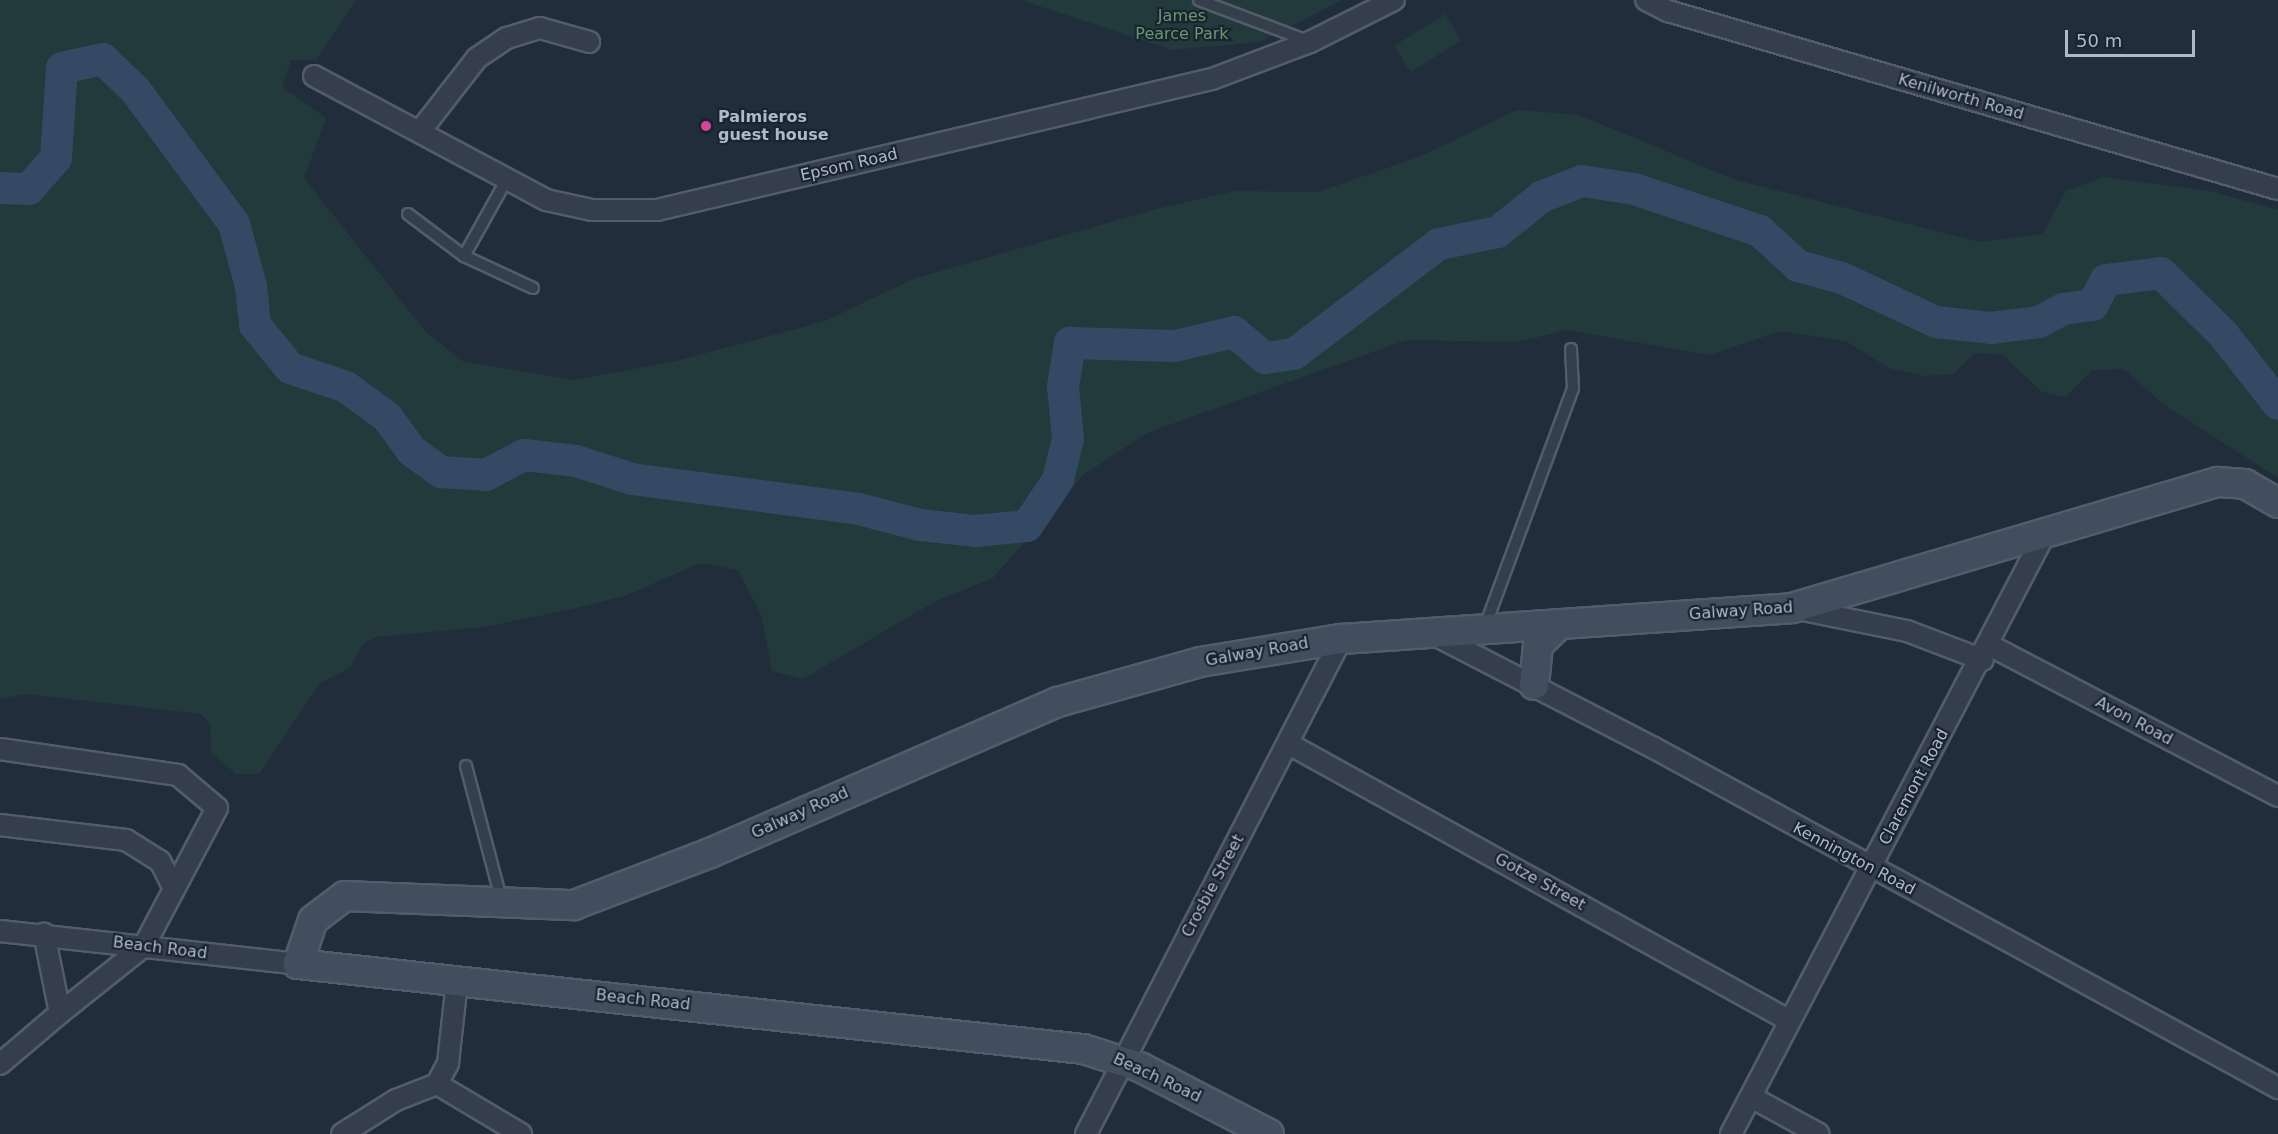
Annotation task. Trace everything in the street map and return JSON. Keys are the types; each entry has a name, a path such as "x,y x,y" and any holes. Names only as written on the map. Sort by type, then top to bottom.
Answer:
{"street":[{"name":"Epsom Road","path":"314,76 421,130 506,181 566,206 657,210 1212,79 1310,42 1395,0"},
{"name":"Kenilworth Road","path":"1646,0 1668,11 2278,189"},
{"path":"421,130 477,58 507,38 540,28 589,42"},
{"name":"Galway Road","path":"298,964 313,920 345,896 502,905 574,906 616,892 1087,692 1200,662 1341,639 1792,608 2218,482 2245,484 2278,503"},
{"name":"Claremont Road","path":"1731,1134 1987,653 2044,535"},
{"name":"Avon Road","path":"1792,608 1907,631 1987,653 2278,796"},
{"path":"1534,685 1538,645 1560,624"},
{"name":"Kennington Road","path":"1430,633 1534,685 2278,1088"},
{"name":"Crosbie Street","path":"1086,1134 1121,1059 1289,744 1341,639"},
{"name":"Gotze Street","path":"1289,744 1790,1021"},
{"path":"0,749 178,775 217,808 144,946 0,1064"},
{"path":"0,825 126,840 160,861 174,889"},
{"name":"Beach Road","path":"0,931 1037,1043 1121,1059 1269,1134"},
{"path":"44,934 60,1013"},
{"path":"342,1134 396,1100 437,1084 447,1063 457,981"},
{"path":"437,1084 521,1134"},
{"path":"1751,1097 1820,1134"}],"lane":[{"path":"1199,0 1310,42"},
{"path":"464,256 506,181"},
{"path":"408,214 464,256 533,288"},
{"path":"1484,629 1485,613 1573,388 1571,349"},
{"path":"466,766 502,905"}],"green space":[{"path":"0,0 356,0 316,60 291,60 282,87 326,118 304,178 425,331 462,361 574,380 676,361 825,321 913,279 1156,209 1235,191 1318,192 1419,157 1517,110 1579,115 1736,180 1980,242 2042,234 2066,191 2103,177 2210,191 2278,210 2278,478 2163,404 2124,369 2092,370 2066,397 2042,392 2003,355 1974,353 1953,374 1924,376 1889,368 1846,341 1780,331 1709,355 1567,330 1518,342 1406,340 1147,433 1083,475 993,578 934,602 803,679 772,671 761,615 738,570 700,563 625,596 573,609 484,627 376,637 362,645 350,668 320,683 259,774 236,774 211,752 210,724 201,714 26,694 0,699"},
{"name":"James Pearce Park","path":"1021,0 1342,0 1260,42 1172,50"},
{"path":"1445,14 1461,40 1411,72 1394,46"}],"waterway":[{"path":"0,188 29,189 56,158 62,68 103,59 136,91 234,224 251,286 255,325 290,368 346,387 387,417 412,451 441,472 486,475 524,455 576,461 632,479 859,509 920,525 975,531 1027,526 1058,480 1068,439 1063,387 1070,343 1175,346 1234,332 1265,358 1294,354 1439,244 1498,232 1541,197 1582,181 1634,189 1760,231 1798,266 1842,278 1936,322 1991,328 2039,322 2063,309 2093,305 2106,280 2161,273 2223,334 2278,404"}],"place":[{"name":"Palmieros guest house","path":"706,126"}]}
